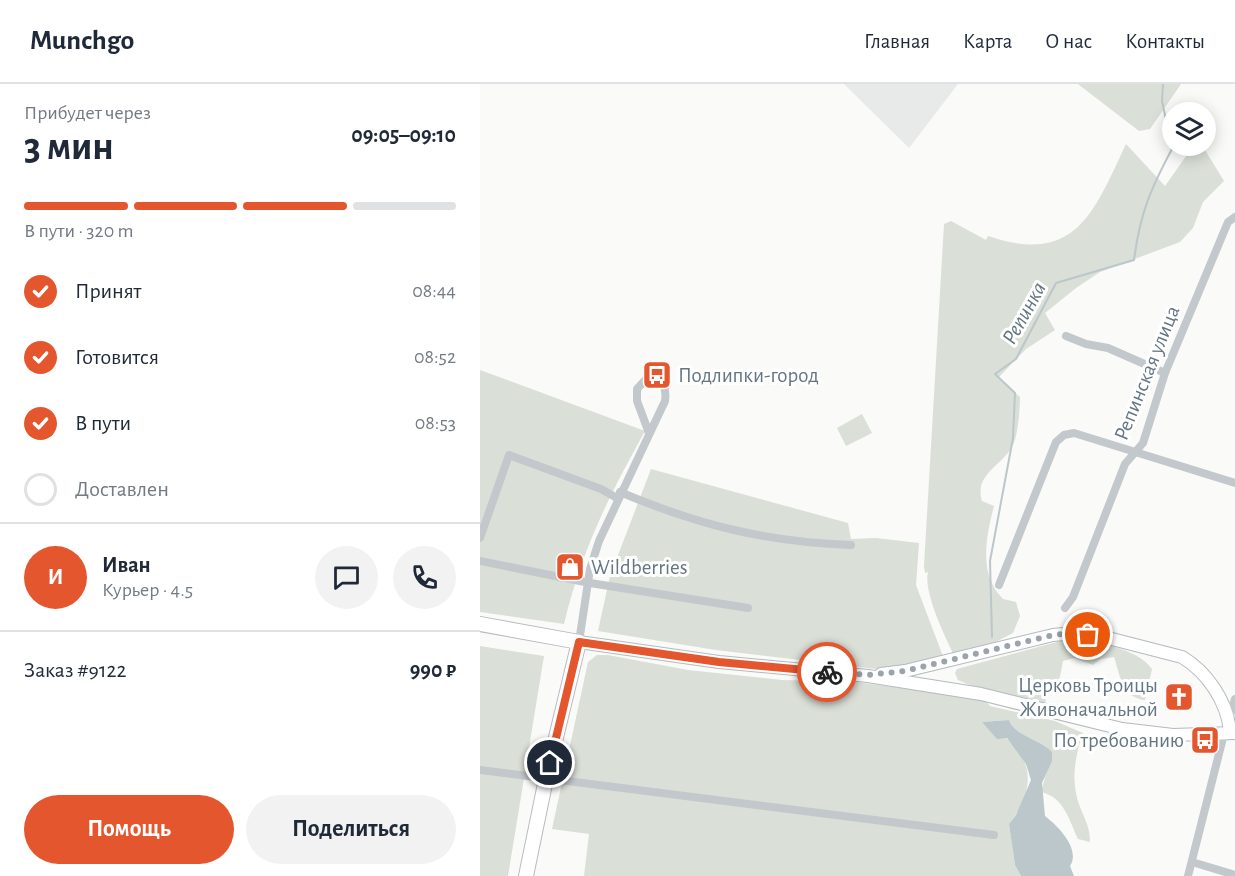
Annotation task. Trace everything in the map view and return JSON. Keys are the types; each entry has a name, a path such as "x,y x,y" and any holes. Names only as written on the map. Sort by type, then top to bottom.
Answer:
{"main road":[{"path":"480,624 579,642 719,662 868,675 981,694 1122,729 1173,735 1229,729 1208,680 1196,665 1182,657 1112,639 1074,633 1031,640 905,671 868,675"},
{"path":"526,876 546,778 579,642"}],"street":[{"name":"Репинская улица","path":"1065,608 1073,597 1125,464 1143,443 1165,373 1228,222 1235,217"},
{"path":"1066,336 1086,344 1108,348 1165,373"},
{"path":"579,642 590,583 590,569 598,541 618,495 650,433 666,401 667,392 663,383 647,378 637,389 637,401 650,433"},
{"path":"999,585 1056,442 1064,435 1074,433 1235,483"},
{"path":"480,538 509,455 618,495 758,537 851,545"},
{"path":"480,561 590,583 748,608"},
{"path":"1188,876 1229,729 1235,699"},
{"path":"480,770 994,835"},
{"path":"1192,862 1235,875"}],"shaded area":[{"path":"844,84 958,84 909,148"},
{"path":"1078,84 1181,84 1169,102 1162,102 1162,112 1150,129 1139,131"},
{"path":"1126,144 1165,186 1186,156 1209,156 1224,181 1203,202 1193,228 1180,242 1100,272 1045,313 1055,330 1026,349 998,378 1020,397 1017,430 1012,447 985,478 980,492 982,501 994,506 986,555 990,578 1003,599 1016,602 1020,616 1013,633 984,648 954,655 940,626 929,590 928,572 925,573 924,566 944,224 951,221 986,240 988,236 1018,243 1042,244 1062,238 1078,227 1103,191"},
{"path":"480,370 645,431 597,524 579,572 564,624 480,612"},
{"path":"862,414 872,433 846,446 837,428"},
{"path":"651,469 848,523 851,539 876,538 919,543 916,585 944,659 876,669 716,650 598,631 610,576"},
{"path":"1068,639 1113,646 1145,662 1152,669 1145,700 1131,695 1127,690 1120,678 1114,657 1101,659 1093,665 1074,658 1063,661 1060,677 1045,695 1046,707 967,684 958,680 955,673 957,669"},
{"path":"480,646 544,656 508,876 480,876"},
{"path":"597,655 688,670 782,680 856,682 984,699 990,706 1055,721 1083,733 1074,778 1090,842 1078,839 1065,810 1055,799 1041,792 1052,752 1016,730 1009,720 982,722 1016,748 1027,769 1028,780 1023,802 1009,824 1015,865 1021,876 584,876 589,834 552,829 588,662"},
{"path":"1009,720 1016,730 1052,752 1052,761 1042,783 1045,816 1067,838 1073,852 1070,866 1074,876 1021,876 1015,865 1009,824 1016,815 1031,780 1026,764 1007,738 997,739 982,722"}],"waterway":[{"name":"Репинка","path":"992,637 990,561 1013,438 1015,393 995,374 1016,359 1056,283 1134,260 1139,229 1147,203 1172,149 1162,101 1163,84"}],"way so far":[{"path":"827,672 868,675 905,671 1053,635 1074,633 1088,635"}],"place":[{"name":"Подлипки-город","path":"657,375"},
{"name":"Wildberries","path":"570,567"},
{"name":"Церковь Троицы Живоначальной","path":"1179,697"},
{"name":"По требованию","path":"1205,740"}],"route":[{"path":"550,763 579,642 719,662 827,672"}]}
